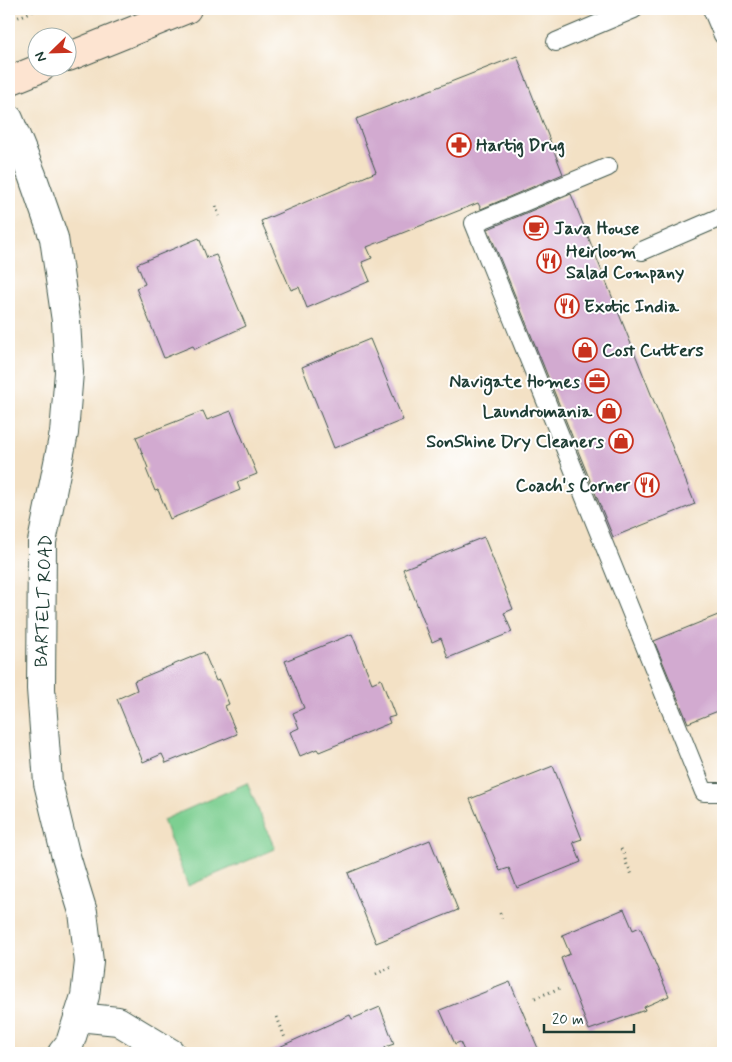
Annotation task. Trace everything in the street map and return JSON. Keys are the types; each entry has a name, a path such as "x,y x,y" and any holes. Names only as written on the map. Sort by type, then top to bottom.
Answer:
{"main road":[{"path":"78,53 187,9"},
{"path":"9,81 28,73"}],"street":[{"name":"BARTELT ROAD","path":"9,119 32,175 54,238 66,321 69,372 64,433 42,542 40,654 48,782 65,853 83,912 89,962 85,996 70,1043 62,1053"},
{"path":"78,1017 118,1021 171,1053"}],"lane":[{"path":"556,42 634,9"},
{"path":"712,9 723,35"},
{"path":"608,167 474,223 704,792 723,792"},
{"path":"642,251 723,216"}],"path":[{"path":"9,20 38,9"},
{"path":"216,206 219,216"},
{"path":"621,849 632,875"},
{"path":"500,913 502,918"},
{"path":"376,974 392,967"},
{"path":"535,998 560,988"},
{"path":"277,1017 285,1038"}],"green space":[{"path":"247,783 275,849 188,886 163,820"}],"building":[{"name":"Hartig Drug","path":"517,56 563,174 481,209 478,203 367,247 372,258 362,262 370,281 307,308 299,287 291,290 261,221 376,172 356,119"},
{"path":"571,194 695,504 613,537 488,229"},
{"path":"199,238 207,258 216,255 246,326 195,349 193,346 164,358 136,288 145,284 137,264"},
{"path":"370,339 403,420 334,448 302,367"},
{"path":"203,411 207,420 231,411 257,474 237,482 240,490 170,519 158,490 155,491 136,437"},
{"path":"484,537 513,609 504,613 512,632 448,658 441,638 432,642 403,569"},
{"path":"723,613 723,709 688,723 654,641"},
{"path":"352,634 372,683 381,679 395,716 388,718 390,723 319,752 317,749 300,756 290,732 299,728 293,713 304,708 285,661"},
{"path":"204,652 216,681 219,680 229,704 225,706 237,734 166,763 162,754 143,762 117,699 137,690 134,681"},
{"path":"553,766 582,839 573,842 581,862 517,888 509,868 500,871 470,799"},
{"path":"430,840 458,910 376,943 348,873"},
{"path":"624,909 633,930 640,927 669,996 644,1007 645,1010 589,1030 561,958 570,954 562,935"},
{"path":"510,982 540,1053 465,1053 460,1042 455,1044 440,1010"},
{"path":"380,1007 394,1044 385,1047 387,1053 266,1053 350,1015 352,1019"}],"place":[{"name":"Hartig Drug","path":"459,145"},
{"name":"Java House","path":"536,228"},
{"name":"Heirloom Salad Company","path":"549,261"},
{"name":"Exotic India","path":"567,306"},
{"name":"Cost Cutters","path":"585,350"},
{"name":"Navigate Homes","path":"597,381"},
{"name":"Laundromania","path":"609,411"},
{"name":"SonShine Dry Cleaners","path":"621,441"},
{"name":"Coach's Corner","path":"647,485"}]}
